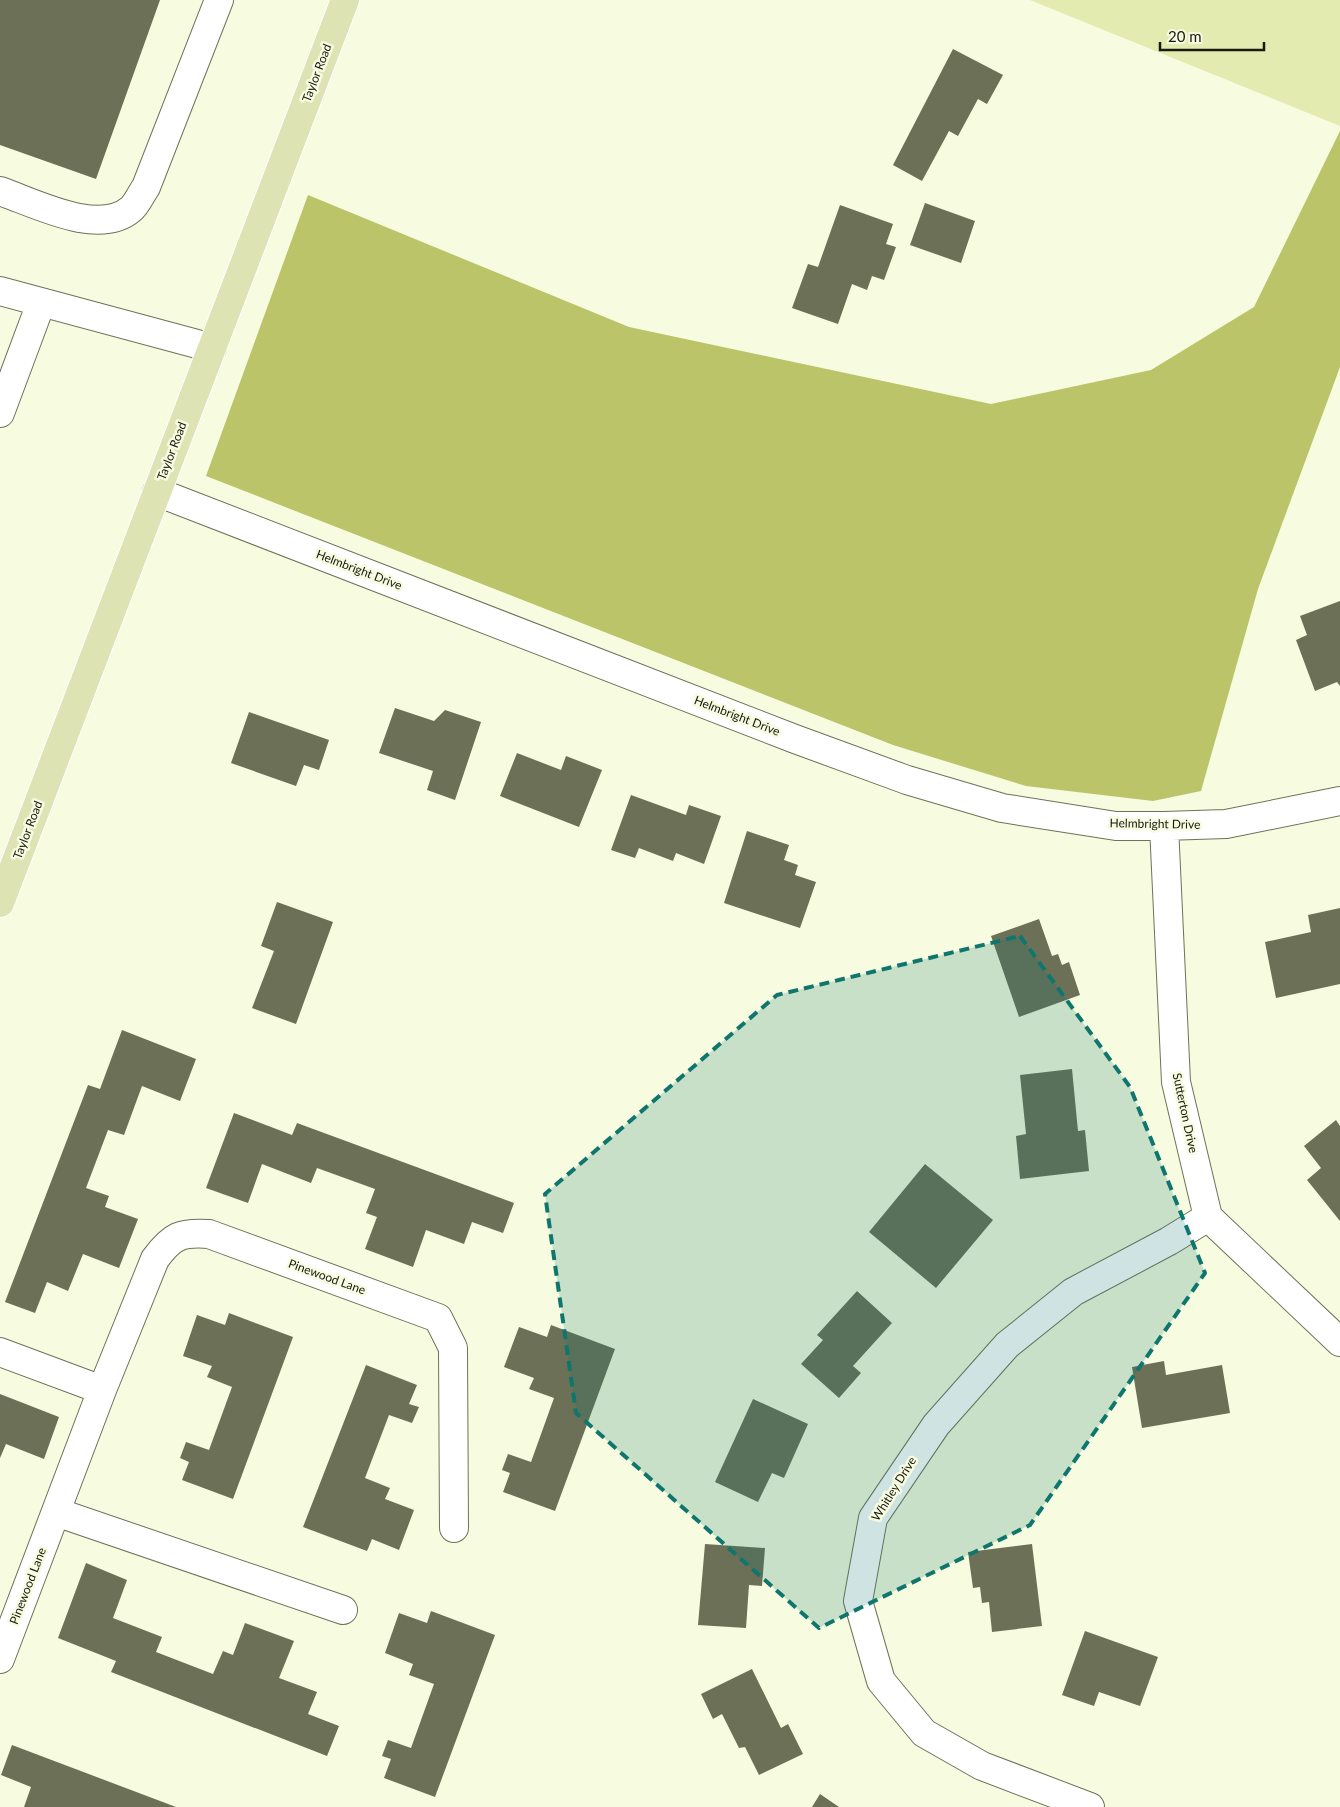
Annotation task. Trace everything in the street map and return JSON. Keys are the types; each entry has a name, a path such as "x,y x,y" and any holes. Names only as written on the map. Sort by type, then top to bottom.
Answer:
{"main road":[{"name":"Taylor Road","path":"0,903 345,0"}],"street":[{"path":"0,191 90,221 111,220 131,209 146,187 219,0"},
{"path":"0,291 212,348"},
{"path":"0,413 41,302"},
{"name":"Helmbright Drive","path":"157,492 795,739 907,780 1002,808 1116,826 1164,826 1226,824 1340,801"},
{"name":"Sutterton Drive","path":"1164,826 1176,1082 1208,1217"},
{"path":"1208,1217 1340,1342"},
{"name":"Whitley Drive","path":"1090,1807 982,1766 924,1733 881,1681 858,1601 873,1518 936,1425 1007,1345 1073,1292 1169,1241 1208,1217"},
{"name":"Pinewood Lane","path":"0,1659 102,1390 155,1259 168,1241 188,1232 209,1234 438,1318 453,1348 454,1528"},
{"path":"0,1352 102,1390"},
{"path":"56,1512 343,1610"}],"highlighted area":[{"path":"1020,936 1130,1087 1205,1273 1030,1525 819,1628 576,1413 545,1194 777,995"}],"green space":[{"path":"1030,0 1340,0 1340,126"},
{"path":"1340,131 1340,367 1258,589 1201,791 1153,801 1026,786 893,745 206,476 308,195 629,327 991,404 1151,370 1254,307"}],"building":[{"path":"0,0 160,0 96,179 0,145"},
{"path":"953,49 1003,75 987,104 978,99 958,136 949,131 922,181 893,165"},
{"path":"925,203 975,221 961,263 910,245"},
{"path":"840,205 893,224 886,244 896,247 884,280 872,276 867,290 852,284 838,324 792,308 808,264 818,267"},
{"path":"1340,601 1340,686 1337,682 1315,691 1296,640 1307,635 1300,616"},
{"path":"395,708 434,721 445,710 481,722 455,800 427,790 433,771 379,753"},
{"path":"249,712 329,740 319,770 304,765 296,786 231,763"},
{"path":"517,753 561,770 566,756 602,770 579,827 500,796"},
{"path":"631,795 686,815 689,805 721,816 704,864 676,853 673,861 639,848 635,858 611,850"},
{"path":"747,831 789,845 784,860 798,865 795,875 816,882 800,928 724,903"},
{"path":"277,902 333,922 296,1024 252,1008 274,951 261,946"},
{"path":"1340,908 1340,984 1276,998 1265,942 1311,932 1308,915"},
{"path":"1039,919 1052,956 1058,954 1062,965 1069,962 1080,995 1019,1017 991,936"},
{"path":"122,1030 196,1059 180,1101 142,1086 124,1135 108,1130 86,1188 109,1196 105,1207 138,1219 119,1268 83,1254 68,1291 47,1282 35,1313 5,1302 88,1085 100,1089"},
{"path":"1072,1069 1078,1131 1085,1130 1089,1171 1020,1179 1016,1136 1026,1134 1020,1075"},
{"path":"234,1113 292,1135 297,1123 514,1203 503,1233 472,1222 464,1244 426,1230 413,1267 365,1249 377,1217 366,1213 375,1189 317,1168 311,1183 262,1164 248,1203 206,1188"},
{"path":"1336,1120 1340,1126 1340,1221 1307,1180 1321,1168 1304,1146"},
{"path":"925,1164 993,1220 936,1288 869,1232"},
{"path":"857,1291 892,1323 853,1366 861,1373 839,1398 801,1364 823,1340 817,1335"},
{"path":"229,1313 293,1337 233,1499 182,1480 189,1462 180,1458 186,1442 209,1450 232,1387 207,1377 212,1366 183,1356 197,1315 225,1325"},
{"path":"551,1325 615,1349 555,1511 503,1492 510,1473 502,1470 508,1454 531,1462 554,1398 529,1389 534,1378 504,1367 519,1327 547,1337"},
{"path":"1164,1361 1166,1375 1222,1365 1230,1413 1142,1428 1132,1367"},
{"path":"366,1365 417,1385 409,1404 419,1407 412,1423 389,1415 365,1478 390,1488 385,1499 414,1510 399,1550 372,1539 367,1551 303,1527"},
{"path":"0,1394 59,1417 44,1459 6,1444 0,1458"},
{"path":"753,1399 808,1424 784,1478 772,1473 758,1502 715,1482"},
{"path":"705,1544 765,1548 762,1586 749,1585 746,1628 698,1625"},
{"path":"1032,1544 1042,1626 992,1632 989,1602 982,1603 980,1587 973,1588 968,1552"},
{"path":"86,1563 127,1580 113,1618 162,1637 156,1652 213,1674 223,1651 233,1655 245,1623 294,1641 279,1678 317,1692 308,1714 339,1726 327,1756 111,1672 116,1661 58,1638"},
{"path":"431,1611 495,1635 435,1797 384,1778 391,1759 382,1756 388,1740 411,1748 434,1684 409,1675 413,1664 385,1653 399,1613 427,1623"},
{"path":"1085,1631 1158,1657 1140,1706 1099,1692 1094,1706 1062,1695"},
{"path":"752,1669 781,1728 788,1724 803,1754 759,1775 745,1747 739,1748 722,1714 713,1719 701,1694"},
{"path":"12,1745 176,1807 24,1807 31,1787 1,1775"},
{"path":"820,1794 839,1807 812,1807"}]}
